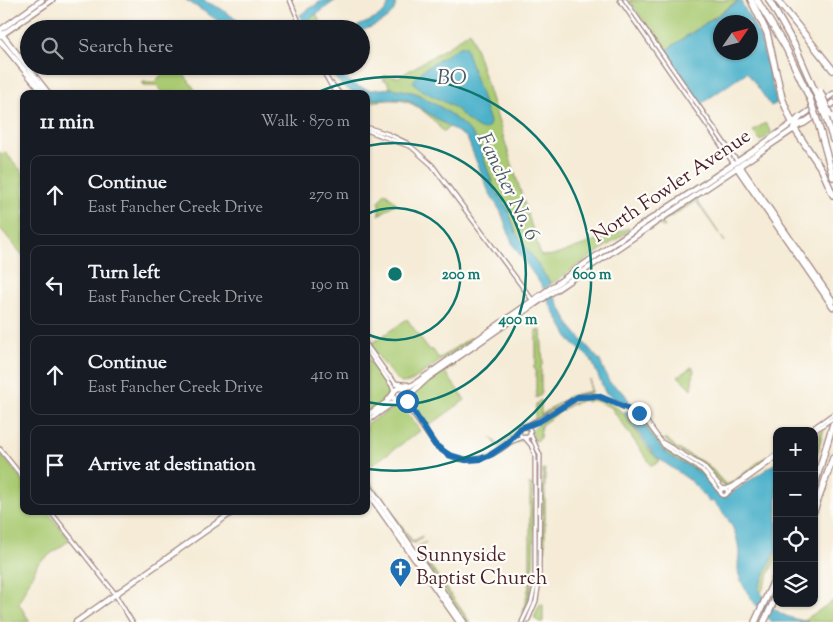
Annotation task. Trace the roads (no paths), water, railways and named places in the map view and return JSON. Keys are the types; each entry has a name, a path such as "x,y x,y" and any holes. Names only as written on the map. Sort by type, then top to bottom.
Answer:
{"highway":[{"path":"751,0 767,33 782,98 822,170 833,195"},
{"path":"757,0 786,48 810,99 833,177"},
{"path":"769,0 796,46 818,92 828,116 833,140"},
{"path":"777,0 833,70"},
{"path":"795,124 833,102"},
{"path":"828,116 833,122"},
{"path":"795,124 799,118"},
{"path":"818,474 832,427"},
{"path":"818,500 833,458"},
{"path":"756,622 773,583"},
{"path":"765,622 773,603"}],"main road":[{"path":"21,20 46,1"},
{"path":"0,33 46,1"},
{"path":"0,33 20,21"},
{"path":"0,33 20,59"},
{"path":"0,41 20,64"},
{"path":"29,75 43,90"},
{"path":"32,75 44,90"},
{"path":"799,118 833,94"},
{"name":"North Fowler Avenue","path":"549,291 576,276 697,194 795,124"},
{"name":"North Fowler Avenue","path":"399,403 428,378 594,258 714,177 737,165"},
{"path":"737,165 833,301"},
{"path":"737,165 833,307"},
{"path":"697,194 714,177"},
{"path":"576,276 577,272 594,258"},
{"name":"North Fowler Avenue","path":"393,393 402,388 411,387 438,366 534,302"},
{"path":"396,384 410,384 438,366"},
{"path":"402,388 408,397"},
{"path":"393,393 393,398 399,403"},
{"path":"370,413 386,403 393,393"},
{"path":"370,419 391,404 399,403"},
{"path":"370,489 464,622"},
{"path":"370,496 459,622"},
{"path":"76,622 228,515"}],"street":[{"path":"290,0 298,20"},
{"path":"623,0 630,6 737,165"},
{"path":"623,0 737,165"},
{"path":"326,75 335,90"},
{"path":"370,130 388,134 409,146 436,171 534,302"},
{"path":"370,349 396,384 402,388"},
{"path":"370,355 392,386 393,393"},
{"path":"508,443 521,428 540,421 578,397 594,396 631,409 647,420 673,454 702,470 727,493"},
{"path":"408,397 414,414 435,445 454,458 466,460 481,459 508,443 524,437 540,421"},
{"path":"399,403 414,414"},
{"path":"815,427 833,414"},
{"path":"818,428 833,418"},
{"path":"526,427 538,451 539,585 534,609 527,622"},
{"path":"519,431 534,450 538,467 535,586 531,603 522,622"},
{"path":"0,449 20,473"},
{"path":"723,490 733,486 773,457"},
{"path":"723,490 724,496 773,460"},
{"path":"53,515 114,595 132,622"}],"water":[{"path":"186,0 202,0 220,8 237,20 217,20"},
{"path":"323,0 336,0 308,20 302,20 300,15"},
{"path":"388,0 395,0 395,6 389,16 370,27 370,21 381,15 388,6"},
{"path":"740,0 748,15 718,15"},
{"path":"713,18 713,60 758,60 758,33 777,103 771,106 747,72 701,104 665,51"},
{"name":"BO","path":"465,46 490,122 489,126 484,130 471,123 452,106 420,89 413,81 423,70 459,47"},
{"path":"334,75 340,75 356,86 369,90 349,90"},
{"path":"392,88 416,93 445,110 471,132 478,142 494,188 508,209 516,233 551,284 544,289 513,245 501,212 488,190 467,138 406,99 370,99 369,90"},
{"path":"554,295 570,326 600,361 609,382 624,393 631,404 614,399 605,392 591,359 571,342 547,299"},
{"path":"627,411 638,418 667,454 700,473 717,493 724,498 773,465 773,557 758,589 779,612 792,618 809,622 772,622 758,607 746,590 739,575 737,540 728,519 712,501 710,503 691,481 655,456 624,412"}],"place":[{"name":"Sunnyside Baptist Church","path":"400,587"}],"water label":[{"name":"Fancher No. 6","path":"507,187"}]}
